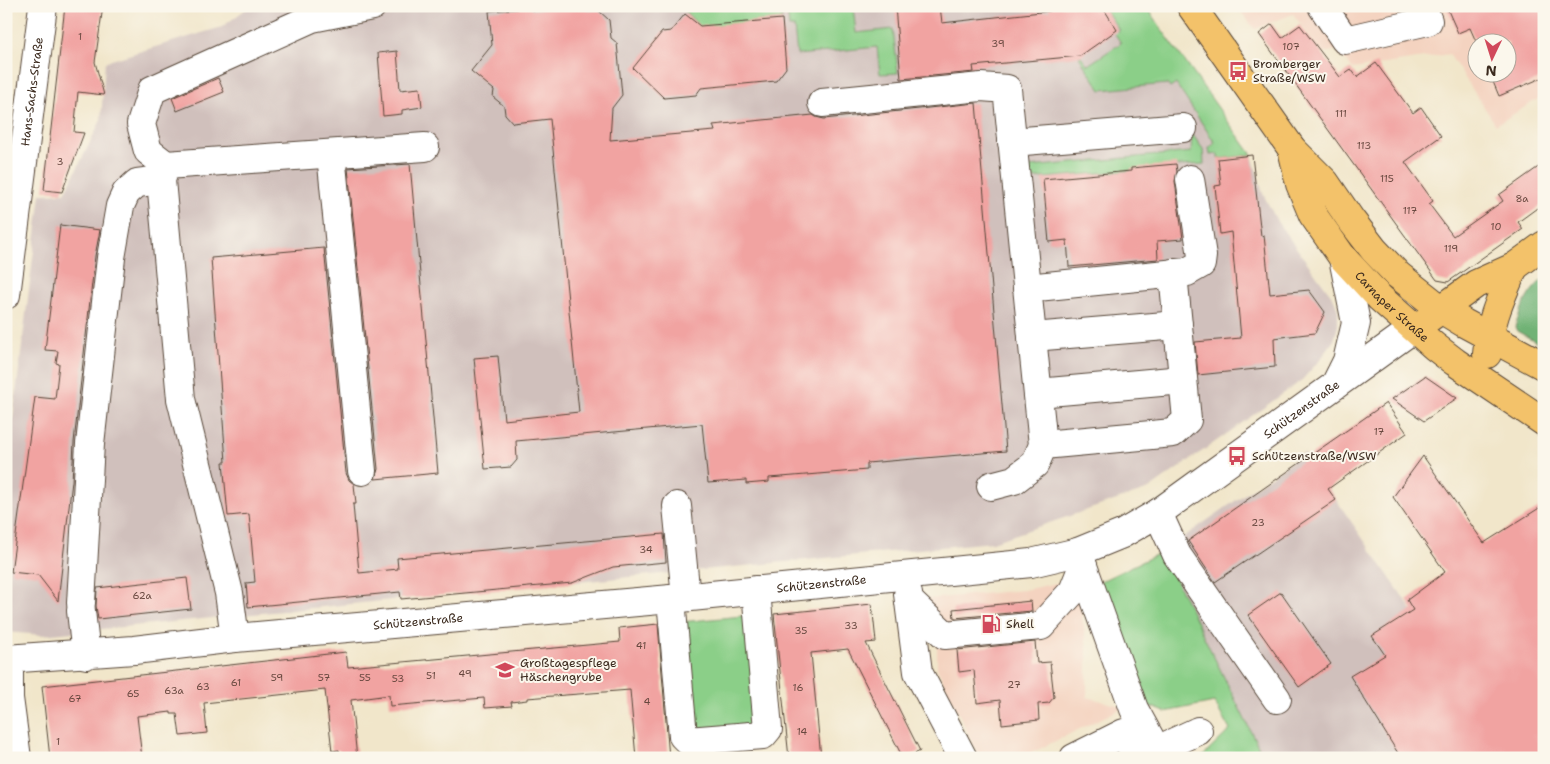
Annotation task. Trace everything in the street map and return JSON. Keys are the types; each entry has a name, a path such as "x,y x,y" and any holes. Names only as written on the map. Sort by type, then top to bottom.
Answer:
{"main road":[{"name":"Carnaper Straße","path":"1195,7 1292,149 1325,182 1374,250 1398,275 1441,309 1488,337 1544,366"},
{"name":"Carnaper Straße","path":"1292,149 1300,184 1313,215 1343,258 1380,298 1413,329 1455,362 1544,422"},
{"name":"Schützenstraße","path":"1413,329 1476,284 1514,267 1544,245"},
{"path":"1486,383 1488,337 1494,313 1514,267"}],"street":[{"name":"Hans-Sachs-Straße","path":"6,295 43,6"},
{"path":"235,638 229,593 181,399 164,173 148,151 141,124 152,90 312,18 372,6"},
{"path":"1322,6 1346,40 1428,21 1422,6"},
{"path":"822,103 981,87 1007,89 1043,445 1035,464 1014,480 991,486"},
{"path":"1012,142 1183,128"},
{"path":"86,654 81,607 90,444 111,258 120,206 126,193 137,183 164,173 331,154 425,147"},
{"path":"331,154 362,471"},
{"path":"1027,288 1187,272 1201,264 1202,256 1190,179"},
{"path":"1335,385 1347,361 1356,323 1343,258"},
{"path":"1043,445 1173,433 1187,420 1173,273"},
{"path":"1032,337 1178,325"},
{"name":"Schützenstraße","path":"8,660 756,590 908,588 1031,563 1080,559 1158,513 1413,329"},
{"path":"1038,393 1184,380"},
{"path":"677,506 683,736 688,741 763,735 768,729 756,590"},
{"path":"1158,513 1176,555 1277,699"},
{"path":"908,588 945,635 1041,626 1073,591 1080,559"},
{"path":"1080,559 1152,755"},
{"path":"908,588 918,672 963,758"},
{"path":"8,660 9,698 17,758"},
{"path":"1152,755 1198,731"},
{"path":"1074,758 1124,733 1152,755"}],"shaded area":[{"path":"250,6 1148,6 1153,17 1252,155 1263,194 1278,223 1334,299 1338,311 1338,325 1334,340 1320,360 1301,381 1149,489 993,542 42,635 6,632 6,473 41,194 65,193 101,120 105,62 222,27"},
{"path":"1236,6 1544,6 1544,95 1496,125 1449,54 1353,69 1337,50 1323,53 1293,14 1255,29"},
{"path":"1304,453 1425,629 1544,758 1264,758 1162,552"},
{"path":"1076,579 1087,648 1087,697 1124,707 1021,758 980,758 937,668 937,636 921,623 928,599 1024,590"}],"green space":[{"path":"685,6 781,6 782,19 700,27 685,11"},
{"path":"787,6 853,6 856,33 893,29 898,73 880,74 877,47 797,55 794,27 789,27"},
{"path":"1103,6 1148,6 1153,17 1252,155 1218,159 1218,154 1210,155 1209,148 1215,143 1176,84 1170,88 1167,84 1101,90 1079,57 1081,56 1088,65 1121,43 1115,34 1119,30"},
{"path":"1192,134 1203,149 1204,164 1030,179 1029,167 1191,152"},
{"path":"1544,278 1544,346 1517,331 1515,327 1526,300 1533,289"},
{"path":"1162,552 1264,758 1201,758 1230,730 1214,702 1165,712 1132,699 1097,583"},
{"path":"752,615 760,723 696,734 681,622"}],"building":[{"path":"65,6 103,6 95,62 104,95 78,92 74,132 84,133 62,192 44,190"},
{"path":"519,6 528,6 532,10 581,6 588,11 598,10 609,20 611,38 617,43 622,95 612,108 610,140 715,131 713,125 813,115 824,119 976,103 1006,451 867,463 867,470 769,478 769,482 746,484 746,480 708,483 702,424 516,441 517,460 511,467 485,469 474,358 498,356 504,420 579,412 550,119 513,123 505,114 504,106 493,97 494,90 471,71 492,45 489,11 517,9"},
{"path":"895,6 940,6 942,23 1050,11 1047,6 1102,6 1117,30 1080,56 973,66 974,72 901,79"},
{"path":"1446,6 1539,6 1544,18 1544,77 1499,96 1493,82 1518,82 1518,32 1472,32 1470,28 1458,33"},
{"path":"685,14 700,26 782,19 786,68 776,81 701,88 696,95 664,98 633,68 662,32 671,31"},
{"path":"1272,24 1282,38 1300,25 1340,77 1351,69 1357,77 1376,63 1413,113 1421,107 1441,136 1405,162 1433,201 1429,204 1453,236 1503,201 1499,195 1544,163 1544,203 1518,222 1523,229 1448,282 1437,280 1259,34"},
{"path":"397,51 400,90 420,88 422,107 402,110 402,114 383,116 378,53"},
{"path":"218,78 224,92 177,111 172,98"},
{"path":"1252,155 1261,236 1264,235 1270,294 1309,290 1325,312 1315,333 1274,338 1275,367 1198,375 1195,342 1241,338 1231,232 1220,234 1215,186 1221,185 1218,159"},
{"path":"410,164 438,473 375,479 378,469 348,168"},
{"path":"1176,164 1175,181 1183,239 1157,241 1158,259 1069,267 1067,240 1049,242 1043,179 1131,171 1131,168"},
{"path":"60,225 100,230 95,256 58,601 38,575 11,572 35,397 55,399 59,364 56,363 58,351 45,350"},
{"path":"324,248 346,473 349,480 354,484 356,504 353,504 359,573 398,569 397,558 664,534 666,562 613,567 572,583 401,599 400,592 248,607 246,583 255,582 249,514 228,516 223,462 226,462 211,258"},
{"path":"1425,376 1457,398 1424,421 1392,399"},
{"path":"1386,403 1407,433 1328,489 1336,500 1215,582 1188,541"},
{"path":"1423,456 1484,543 1544,505 1544,758 1401,758 1350,676 1385,655 1372,636 1413,610 1407,600 1445,572 1393,497"},
{"path":"187,578 191,609 98,619 96,606 97,588"},
{"path":"1281,592 1331,664 1299,687 1248,615"},
{"path":"1031,601 1032,611 954,618 953,609"},
{"path":"872,604 876,642 866,643 920,751 907,758 903,758 848,649 811,653 821,758 789,758 774,614"},
{"path":"658,624 669,758 636,758 630,690 527,698 527,700 511,702 512,706 485,708 484,698 390,706 389,695 351,700 357,758 340,758 339,750 332,751 325,690 204,703 207,733 180,736 177,714 171,714 171,712 137,716 142,758 50,758 42,686 346,652 348,667 620,642 619,628"},
{"path":"1035,642 1037,663 1050,662 1054,697 1049,703 1038,704 1039,720 1002,724 1000,700 977,703 974,670 959,672 957,650"}],"place":[{"name":"Bromberger Straße/WSW","path":"1238,71"},
{"name":"Schützenstraße/WSW","path":"1237,456"},
{"name":"Shell","path":"991,624"},
{"name":"Großtagespflege Häschengrube","path":"505,670"}]}
